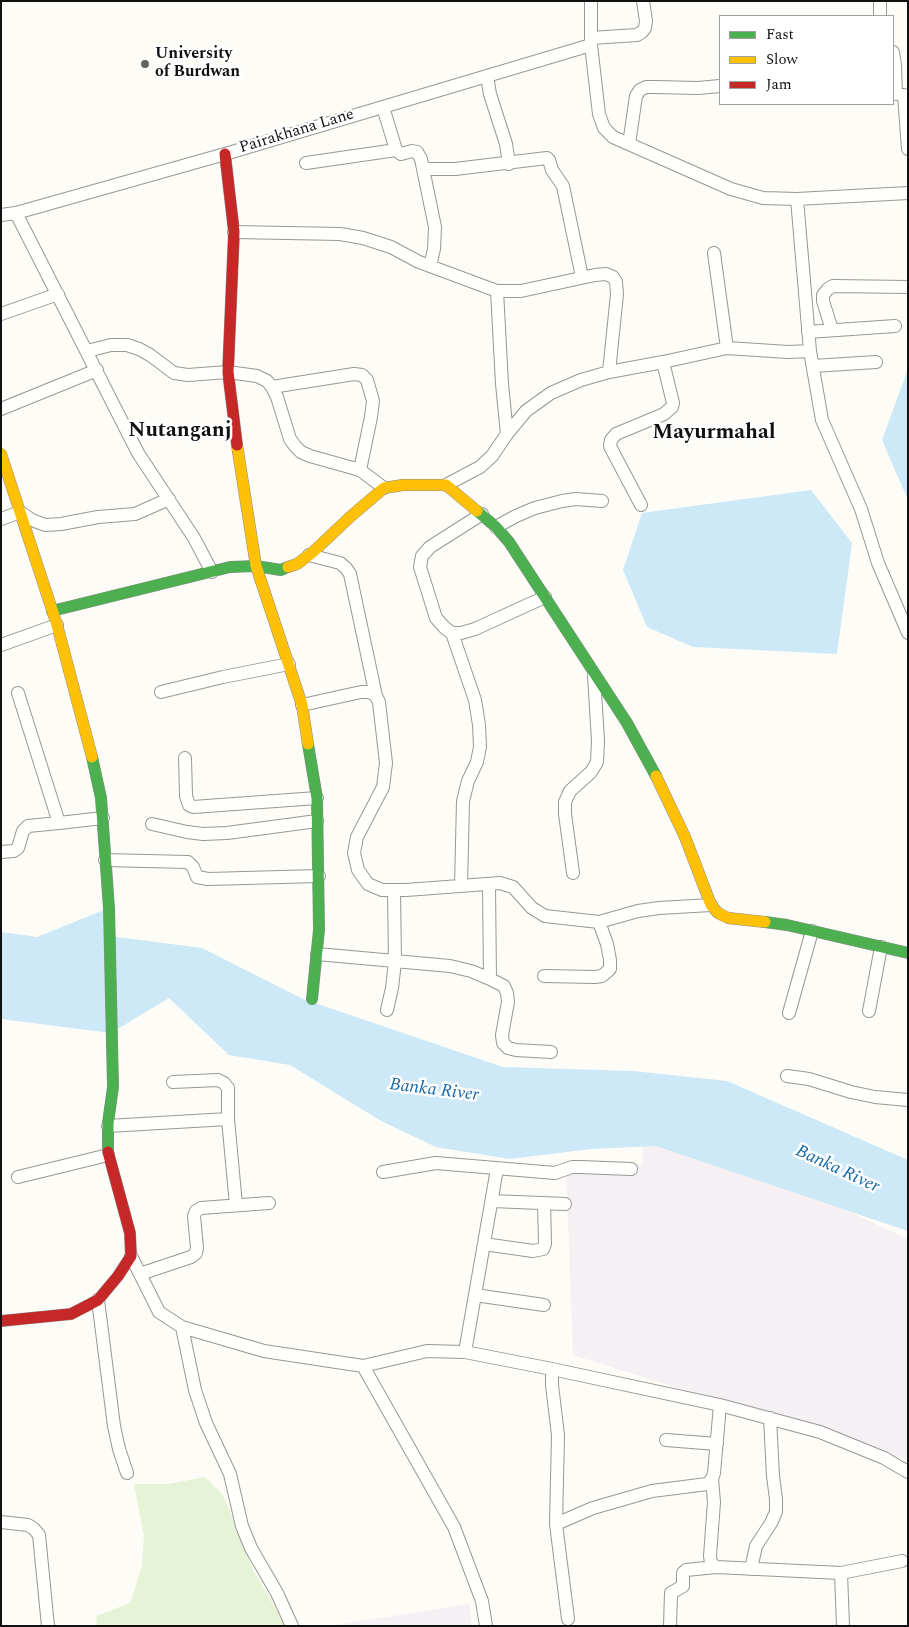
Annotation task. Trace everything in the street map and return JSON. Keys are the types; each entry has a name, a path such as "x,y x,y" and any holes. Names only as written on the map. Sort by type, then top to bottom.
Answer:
{"street":[{"path":"591,1 591,42 600,114 604,128 613,138 731,189 763,198 797,199 908,193"},
{"name":"Pairakhana Lane","path":"1,215 16,213 225,154 487,76 591,42 637,34 645,28 643,1"},
{"path":"880,1 880,15"},
{"path":"894,58 907,132 908,149"},
{"path":"487,76 490,94 506,144 509,164"},
{"path":"629,144 636,96 640,90 654,86 698,88 719,86"},
{"path":"383,107 396,150 401,154 412,151 417,152 419,155 435,227 434,249 430,266"},
{"path":"306,163 396,150"},
{"path":"225,154 234,232 228,372 235,434 256,566 302,705 317,798 319,930 312,999"},
{"path":"423,169 455,169 509,164 543,157 549,160 552,170 563,186 582,277"},
{"path":"797,199 810,351 822,420 861,508 878,562 908,633"},
{"path":"16,213 138,452 194,538 212,572"},
{"path":"234,232 340,234 363,238 391,247 419,262 497,291 521,291 582,277 606,274 613,276 616,282 617,294 609,372"},
{"path":"714,253 727,348"},
{"path":"832,330 823,301 823,295 828,289 834,286 908,287"},
{"path":"497,291 507,434"},
{"path":"1,314 58,294"},
{"path":"808,332 895,326"},
{"path":"87,351 111,345 128,346 150,355 174,373 188,375 228,372 257,376 267,381 277,396 290,439 294,446 310,456 360,470 384,488"},
{"path":"52,611 230,567 256,566 281,570 297,564 384,488 403,485 446,485 480,467 492,456 526,411 551,393 582,380 609,372 727,348 788,352 810,351"},
{"path":"641,505 610,446 611,440 616,434 664,414 672,408 673,403 663,362"},
{"path":"812,366 876,362"},
{"path":"1,409 96,370"},
{"path":"272,387 354,374 362,376 367,380 373,401 360,470"},
{"path":"1,454 57,625 101,798 109,908 112,1087 108,1126 108,1155 130,1233 131,1256 160,1312 182,1327 264,1351 364,1366 427,1351 465,1352 720,1404 820,1432 884,1458 908,1472"},
{"path":"446,485 482,514 509,542 627,723 660,783 685,837 711,905 718,913 728,918 787,925 908,953"},
{"path":"20,512 32,520 45,525 61,524 98,517 135,514 169,499"},
{"path":"496,527 535,508 562,501 576,499 602,501"},
{"path":"1,519 20,512"},
{"path":"482,514 430,547 422,556 420,567 436,618 444,628 452,633 461,633 475,629 545,597"},
{"path":"308,556 340,563 350,574 376,696 381,711 386,763 383,787 357,837 354,853 358,870 368,884 382,890 406,890 500,883 513,887 532,908 545,916 599,922 638,911 711,905"},
{"path":"1,645 57,625"},
{"path":"452,633 475,700 480,748 463,801 461,886"},
{"path":"161,692 289,664"},
{"path":"573,873 565,802 570,791 591,772 597,762 598,741 594,673"},
{"path":"302,705 361,692 370,692 376,696"},
{"path":"18,693 59,822"},
{"path":"184,758 186,796 189,805 193,807 317,798"},
{"path":"1,852 14,851 18,848 24,831 28,826 103,818"},
{"path":"152,824 203,834 227,833 318,821"},
{"path":"105,860 188,862 193,867 197,877 208,880 319,876"},
{"path":"489,884 490,979"},
{"path":"387,1010 395,962 394,890"},
{"path":"544,976 595,978 602,976 610,969 607,944 599,922"},
{"path":"789,1013 812,931"},
{"path":"869,1011 881,947"},
{"path":"317,954 450,966 471,971 504,986 508,994 502,1035 503,1043 508,1048 516,1050 551,1052"},
{"path":"787,1076 809,1079 875,1097 908,1100"},
{"path":"173,1082 218,1080 228,1088 228,1119 236,1205"},
{"path":"108,1126 228,1119"},
{"path":"18,1177 108,1155"},
{"path":"384,1172 436,1163 555,1173 572,1167 631,1169"},
{"path":"465,1352 497,1169"},
{"path":"492,1201 565,1204"},
{"path":"140,1274 191,1257 196,1253 194,1216 196,1211 201,1208 269,1203"},
{"path":"484,1244 533,1251 543,1249 545,1244 544,1203"},
{"path":"1,1321 72,1314 98,1300 118,1276 131,1256"},
{"path":"475,1294 544,1305"},
{"path":"98,1300 114,1426 127,1473"},
{"path":"182,1327 195,1390 206,1423 230,1474 242,1526 251,1548 277,1592 292,1626"},
{"path":"364,1366 454,1527 482,1601 486,1626"},
{"path":"552,1369 558,1435 556,1524 568,1619"},
{"path":"716,1567 711,1563 710,1556 714,1502 712,1479 718,1444 720,1404"},
{"path":"751,1568 756,1546 772,1523 776,1512 770,1418"},
{"path":"666,1440 718,1444"},
{"path":"556,1524 593,1508 625,1498 652,1491 700,1486 707,1484 712,1479"},
{"path":"1,1522 28,1525 39,1535 48,1626"},
{"path":"670,1626 670,1597 674,1590 683,1586 683,1573 686,1570 716,1567 841,1573 855,1572 902,1561"},
{"path":"841,1573 843,1626"}],"shaded area":[{"path":"705,1144 908,1239 908,1460 573,1355 566,1166 643,1164 643,1146"},
{"path":"469,1604 472,1626 329,1626"}],"green space":[{"path":"205,1477 223,1495 253,1570 286,1626 97,1626 96,1616 130,1603 142,1566 144,1536 134,1484 168,1484"}],"water":[{"path":"908,369 908,500 882,440"},
{"path":"811,490 852,543 837,654 693,647 647,627 623,570 642,513"},
{"name":"Banka River","path":"109,908 109,936 202,948 303,999 503,1067 633,1071 727,1081 908,1160 908,1231 656,1146 592,1149 509,1159 436,1147 381,1121 290,1065 229,1055 169,998 111,1033 1,1019 1,932 37,937"}],"traffic: fast":[{"path":"477,511 496,527 509,542 627,723 656,776"},
{"path":"52,611 230,567 256,566 281,570 288,567"},
{"path":"308,744 317,798 319,930 312,999"},
{"path":"92,757 101,798 109,908 113,1087 108,1123 108,1152"},
{"path":"765,922 787,925 908,953"}],"traffic: slow":[{"path":"237,445 256,566 302,705 308,744"},
{"path":"1,454 57,625 92,757"},
{"path":"288,567 297,564 313,552 384,488 403,485 446,485 477,511"},
{"path":"656,776 685,837 711,905 718,913 728,918 765,922"}],"traffic: jam":[{"path":"225,154 234,232 228,372 237,445"},
{"path":"1,1321 71,1314 98,1300 118,1276 131,1256 130,1233 108,1152"}],"place":[{"name":"University of Burdwan","path":"145,64"}],"district":[{"name":"Nutanganj","path":"180,432"},
{"name":"Mayurmahal","path":"714,434"}]}
